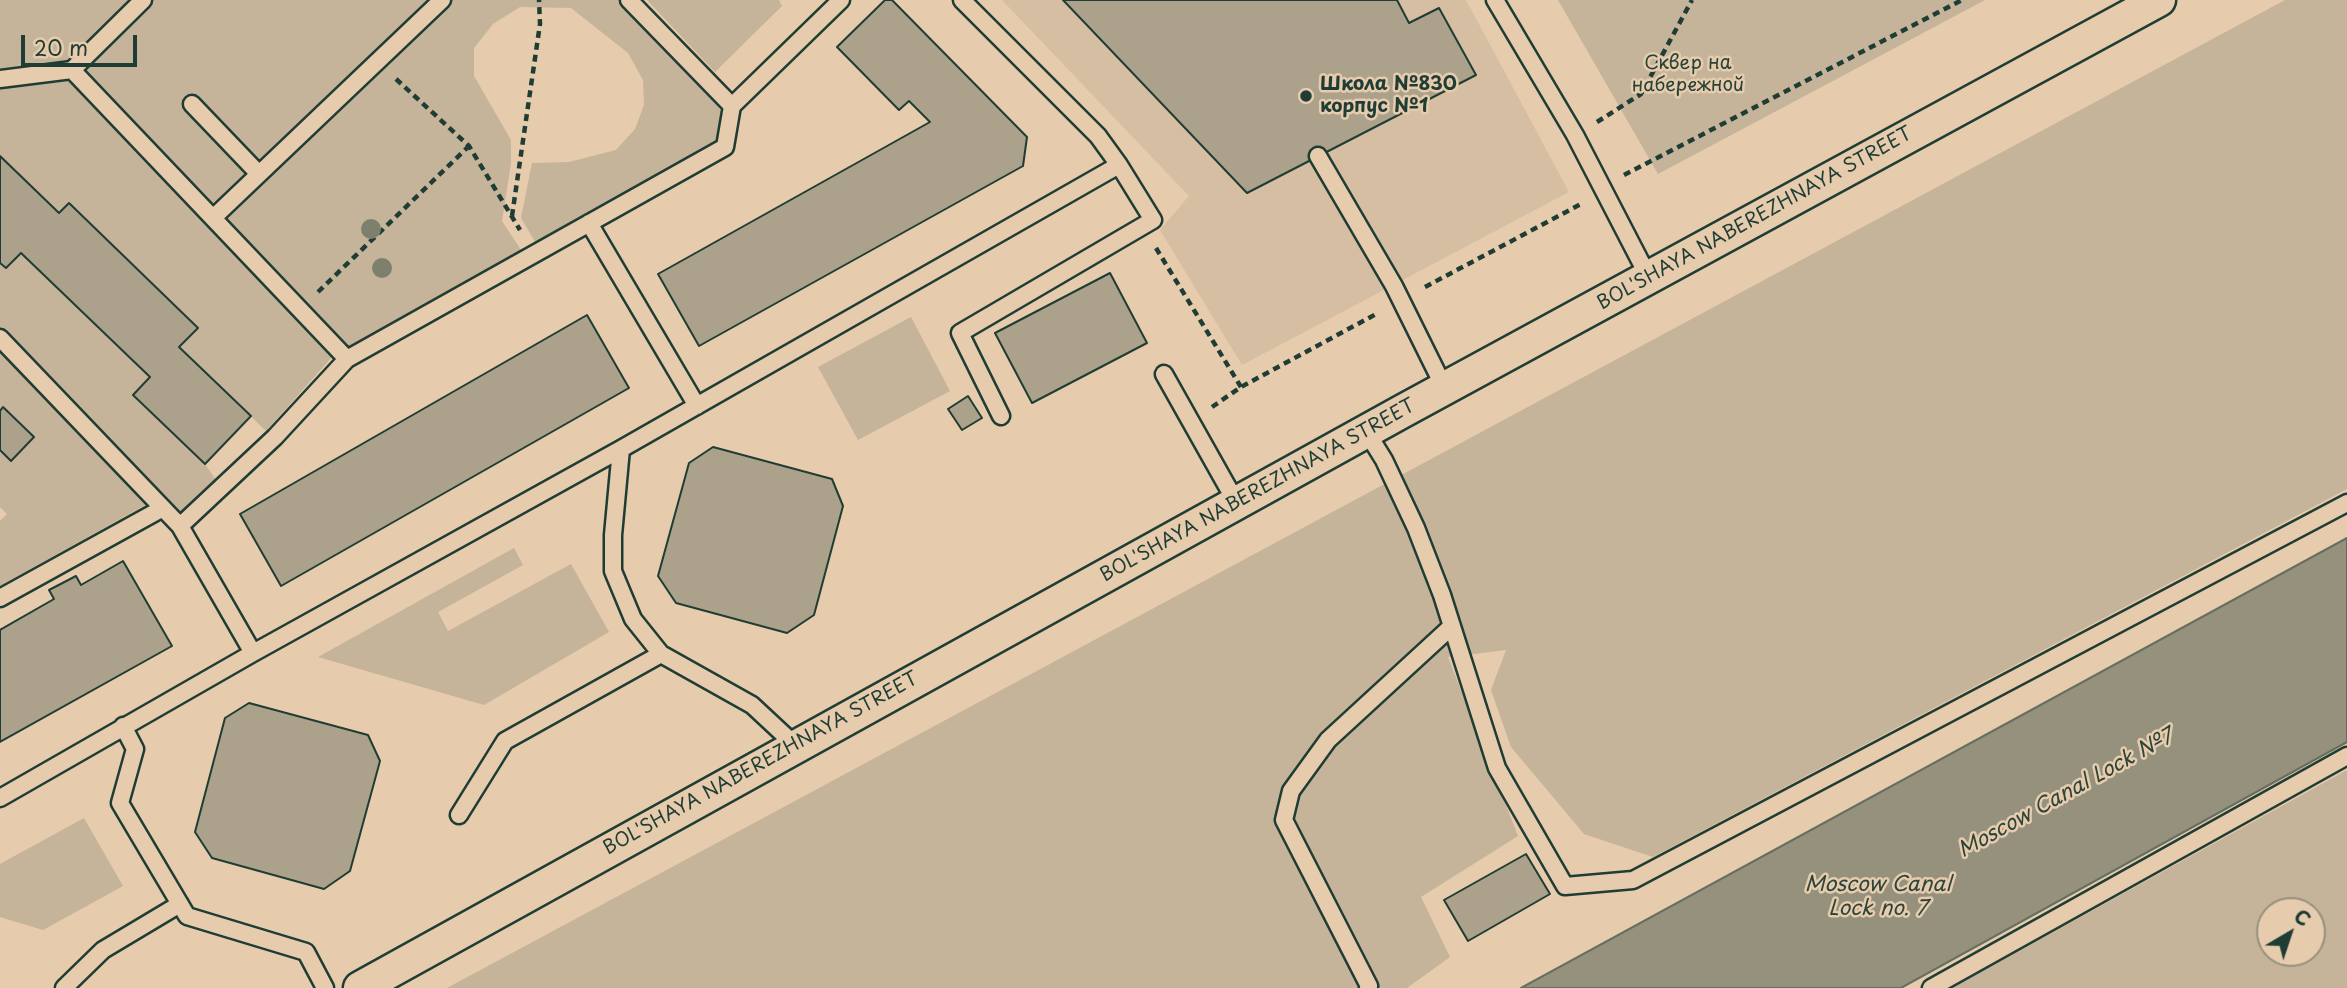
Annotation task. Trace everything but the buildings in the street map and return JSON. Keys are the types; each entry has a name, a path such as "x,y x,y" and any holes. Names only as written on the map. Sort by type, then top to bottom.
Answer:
{"street":[{"name":"BOL'SHAYA NABEREZHNAYA STREET","path":"360,988 1236,502 2159,0"}],"lane":[{"path":"0,79 72,71 143,0"},
{"path":"213,218 442,0"},
{"path":"629,0 732,106"},
{"path":"180,526 275,437 347,359 725,147 732,106 841,0"},
{"path":"962,0 1098,136 1119,164 1153,220 960,333 1001,416"},
{"path":"1495,0 1575,135 1648,276"},
{"path":"72,71 347,359"},
{"path":"192,104 259,174"},
{"path":"1318,156 1394,286 1445,389"},
{"path":"0,798 123,726 697,406 1119,164"},
{"path":"589,223 697,406"},
{"path":"0,338 180,526 253,653"},
{"path":"1164,374 1236,502"},
{"path":"1366,431 1384,460 1416,528 1443,595 1497,768 1565,886 1633,880 2347,503"},
{"path":"621,449 613,535 613,571 633,619 661,654 752,705 794,745"},
{"path":"0,598 163,508"},
{"path":"1368,988 1284,820 1290,791 1328,740 1452,626"},
{"path":"459,815 505,741 661,654"},
{"path":"123,726 135,749 120,803 187,916 306,952 325,988"},
{"path":"1931,988 2347,756"},
{"path":"64,988 103,950 180,904"}],"path":[{"path":"512,217 540,24 539,0"},
{"path":"1575,135 1641,94 1692,0"},
{"path":"1601,186 1962,0"},
{"path":"378,61 469,146 534,254"},
{"path":"300,309 469,146"},
{"path":"1142,226 1241,387"}],"shaded area":[{"name":"Школа №830 корпус №1","path":"1002,0 1466,0 1569,192 1242,365 1160,230 1189,196"}],"green space":[{"path":"0,0 131,0 67,61 0,70"},
{"path":"153,0 619,0 710,94 721,111 717,141 537,245 521,218 532,163 569,162 616,150 635,129 644,105 643,80 628,53 571,8 520,7 493,24 474,48 474,76 511,140 511,163 502,221 523,253 348,349 83,69"},
{"path":"647,0 779,0 782,6 715,72"},
{"name":"Сквер на набережной","path":"1558,0 1985,0 1658,174"},
{"path":"2285,0 2347,0 2347,489 1653,857 1584,834 1511,747 1491,690 1506,650 1448,657 1518,836 1421,897 1450,957 1407,988 447,988"},
{"path":"70,81 332,357 266,431 179,347 197,328 69,203 59,213 0,156 0,88"},
{"path":"21,253 150,377 134,395 205,464 216,480 179,516 0,328 0,263 6,268"},
{"path":"911,317 950,391 858,440 818,367"},
{"path":"0,351 147,504 0,586 0,521 7,514 0,507"},
{"path":"514,548 523,565 438,612 448,631 571,564 609,632 484,705 318,657"},
{"path":"2347,770 2347,988 1952,988"},
{"path":"84,818 123,886 43,930 0,917 0,864"}],"water":[{"name":"Moscow Canal Lock no. 7","path":"2347,538 2347,742 1901,988 1521,988"}],"place":[{"name":"Школа №830 корпус №1","path":"1306,96"}],"water label":[{"name":"Moscow Canal Lock №7","path":"2066,794"}]}
